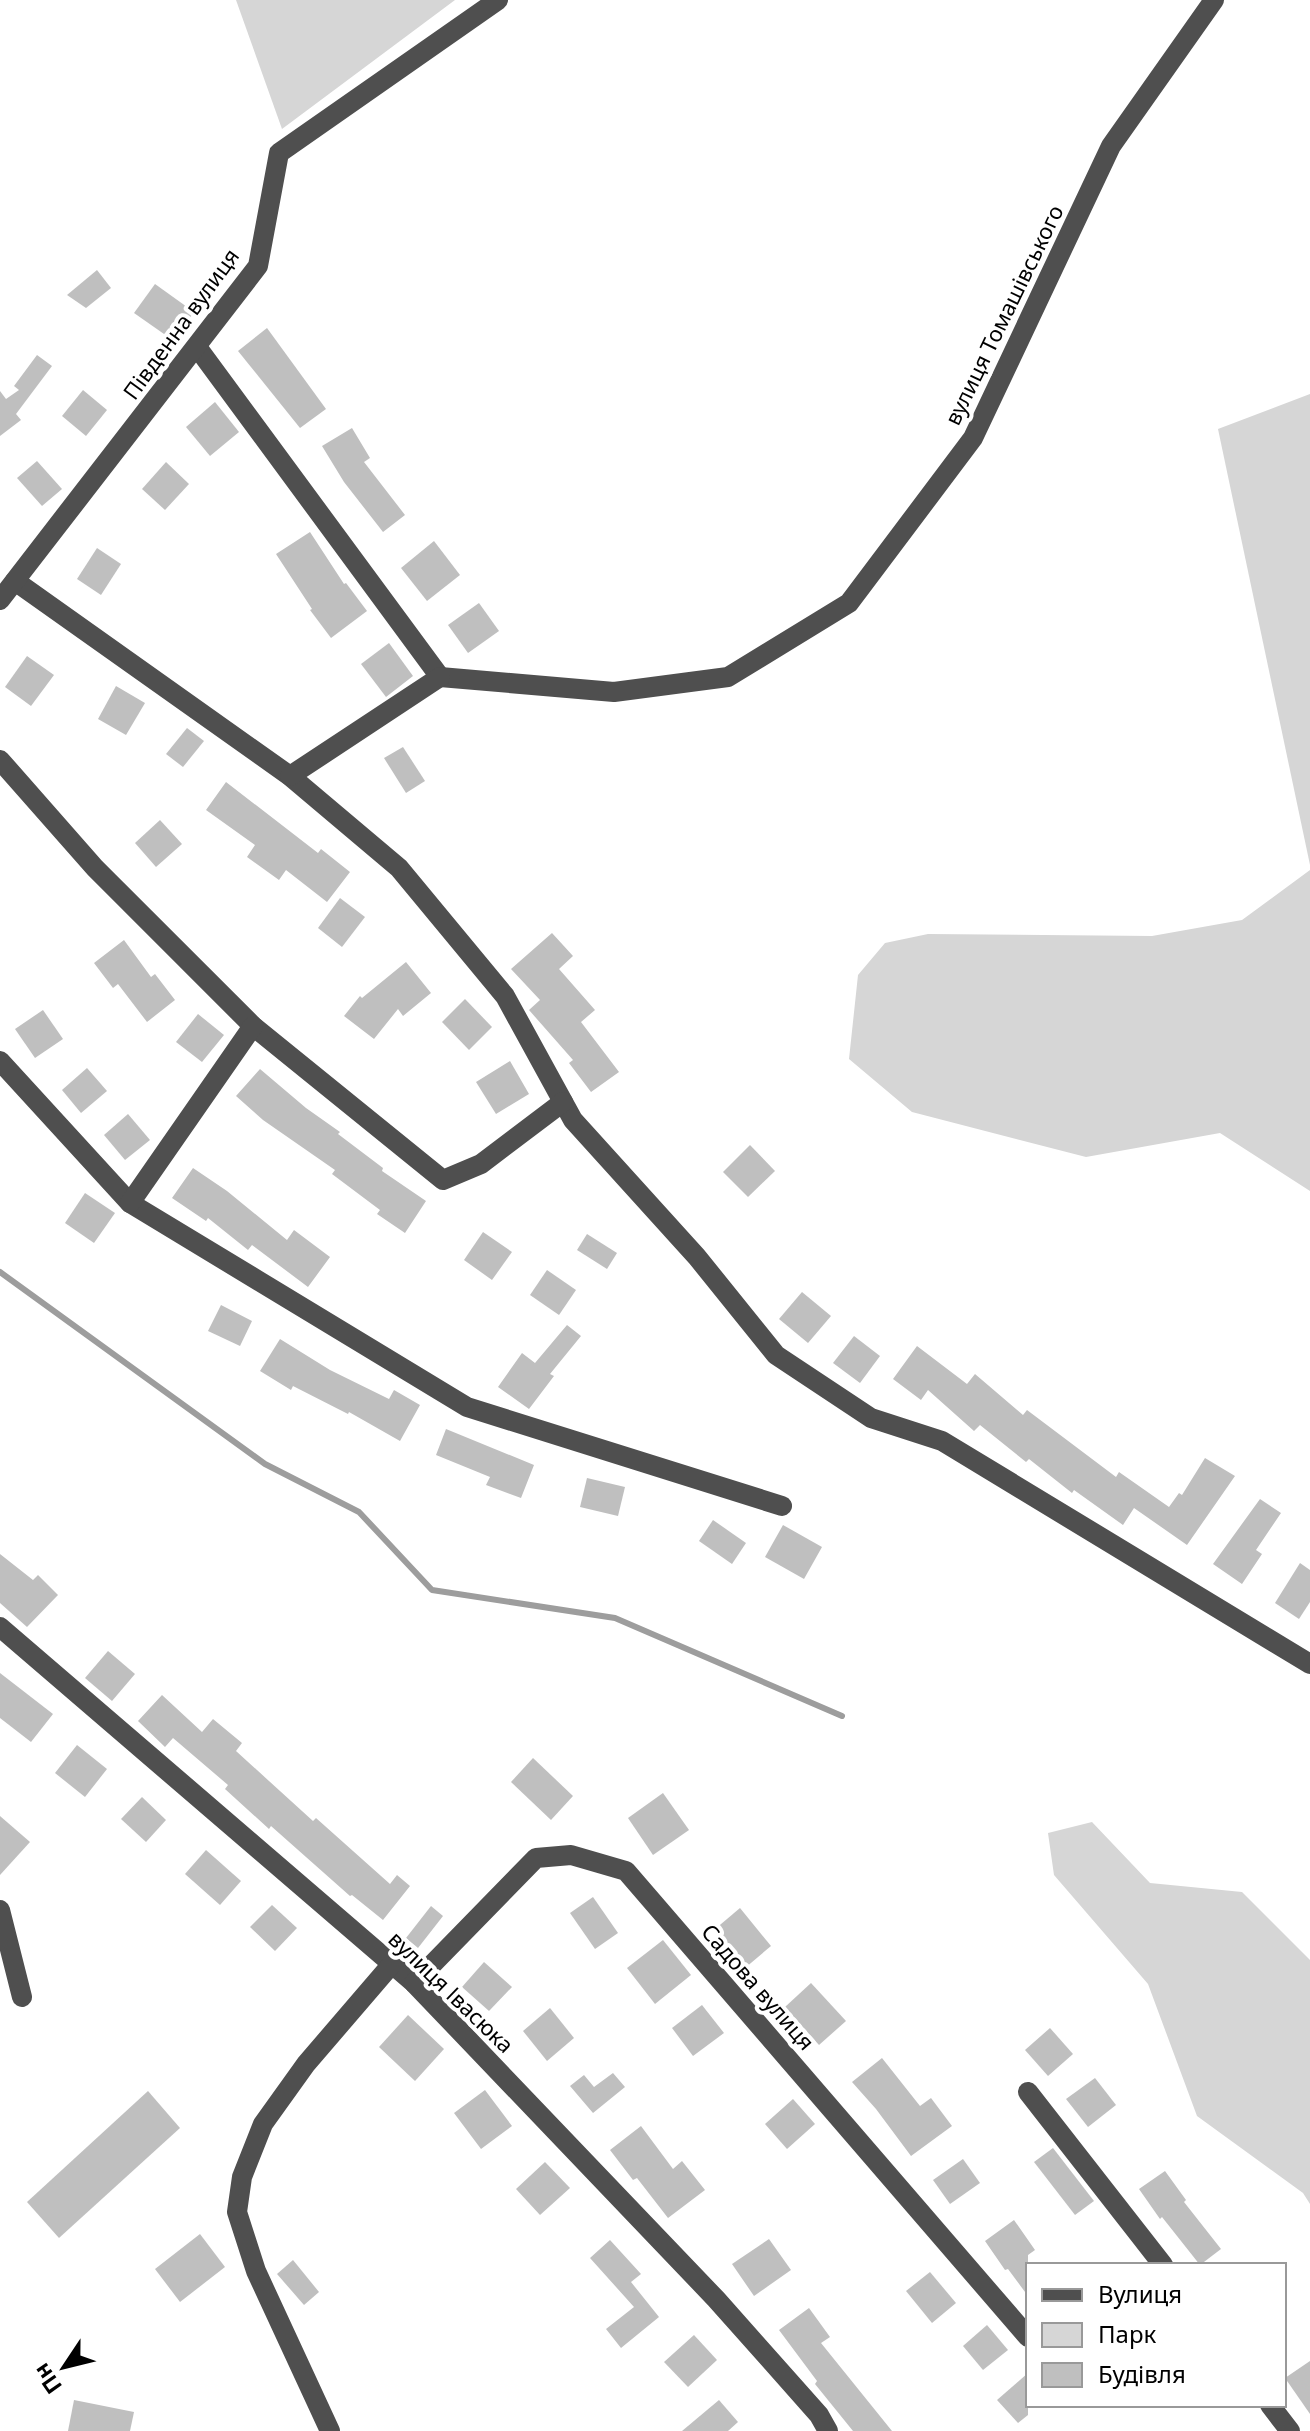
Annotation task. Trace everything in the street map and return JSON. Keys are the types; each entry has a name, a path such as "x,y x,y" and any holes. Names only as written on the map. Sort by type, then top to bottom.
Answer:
{"street":[{"name":"Південна вулиця","path":"0,600 258,266 279,153 498,0"},
{"name":"вулиця Томашівського","path":"440,677 614,692 728,677 849,603 973,438 1111,146 1214,0"},
{"path":"197,347 440,677 290,776"},
{"path":"15,581 290,776 399,868 505,996 573,1120 697,1257 776,1355 871,1418 942,1441 1310,1664"},
{"path":"0,760 95,868 253,1026 443,1180 481,1164 563,1102"},
{"path":"130,1203 253,1026"},
{"path":"0,1061 130,1203 467,1407 782,1506"},
{"name":"вулиця Івасюка","path":"0,1627 414,1983 716,2299 819,2415 828,2431"},
{"name":"Садова вулиця","path":"414,1983 536,1858 571,1855 626,1871 1026,2335"},
{"path":"0,1910 22,1997"},
{"path":"330,2431 256,2271 237,2212 242,2177 263,2124 306,2064 391,1965"},
{"path":"1028,2092 1161,2263"},
{"path":"1272,2407 1290,2431"}],"green space":[{"path":"236,0 455,0 282,129"},
{"path":"1310,394 1310,865 1218,429"},
{"path":"1310,870 1310,1191 1220,1133 1086,1157 912,1112 849,1059 858,975 885,943 928,934 1152,936 1242,920"},
{"path":"1092,1822 1150,1883 1242,1892 1310,1960 1310,2204 1303,2193 1197,2116 1148,1984 1054,1875 1048,1833"}],"building":[{"path":"97,270 111,288 86,308 67,295"},
{"path":"155,284 194,312 174,341 134,313"},
{"path":"267,328 326,409 300,428 238,351"},
{"path":"37,355 52,366 16,414 21,420 0,436 0,391 6,399 19,390 14,386"},
{"path":"83,390 107,410 86,436 62,416"},
{"path":"215,402 239,432 210,456 186,427"},
{"path":"352,428 370,458 364,462 405,515 383,532 344,482 322,446"},
{"path":"37,461 62,489 42,506 17,478"},
{"path":"166,462 189,484 165,510 142,489"},
{"path":"310,532 344,584 367,611 331,638 276,554"},
{"path":"434,541 460,575 427,601 401,568"},
{"path":"97,548 121,564 101,595 77,579"},
{"path":"479,603 499,631 468,653 448,625"},
{"path":"389,643 413,676 386,697 361,664"},
{"path":"27,656 54,675 31,706 5,687"},
{"path":"116,686 145,703 126,735 98,719"},
{"path":"187,728 204,741 183,767 166,754"},
{"path":"403,747 425,781 406,793 384,758"},
{"path":"226,782 318,853 321,849 350,872 327,902 286,870 279,880 247,857 255,845 206,810"},
{"path":"160,820 182,844 156,867 135,843"},
{"path":"340,898 365,917 342,947 318,928"},
{"path":"552,933 573,956 559,969 595,1010 581,1022 619,1072 591,1092 569,1063 573,1060 529,1010 540,1000 511,969"},
{"path":"124,940 151,977 155,974 175,1000 147,1022 118,984 113,988 94,963"},
{"path":"406,962 431,993 403,1016 398,1009 374,1039 344,1016 360,996 362,998"},
{"path":"465,999 492,1027 469,1050 442,1022"},
{"path":"43,1010 63,1039 35,1058 15,1029"},
{"path":"198,1014 224,1035 202,1062 176,1042"},
{"path":"510,1061 529,1094 496,1114 476,1082"},
{"path":"87,1068 107,1091 81,1113 62,1090"},
{"path":"260,1069 340,1132 338,1134 383,1168 382,1171 426,1201 405,1233 377,1214 380,1210 332,1174 335,1170 263,1120 236,1096"},
{"path":"128,1114 150,1140 125,1160 104,1135"},
{"path":"750,1145 775,1171 748,1197 723,1172"},
{"path":"193,1168 227,1191 287,1240 294,1230 330,1257 308,1287 252,1245 248,1250 208,1218 206,1221 172,1198"},
{"path":"85,1193 115,1213 94,1243 65,1223"},
{"path":"483,1232 512,1252 492,1280 464,1260"},
{"path":"587,1234 617,1253 607,1269 577,1250"},
{"path":"547,1270 576,1290 559,1315 530,1295"},
{"path":"802,1292 831,1316 808,1343 779,1319"},
{"path":"221,1305 252,1321 240,1346 208,1331"},
{"path":"567,1325 581,1336 550,1374 554,1376 529,1409 498,1387 522,1353 535,1363"},
{"path":"854,1336 880,1356 860,1383 833,1363"},
{"path":"280,1339 330,1370 389,1399 394,1390 420,1405 400,1441 349,1412 293,1386 291,1390 260,1371"},
{"path":"917,1346 967,1384 975,1374 1023,1415 1027,1410 1116,1477 1119,1472 1169,1507 1179,1493 1182,1495 1205,1458 1235,1476 1187,1545 1134,1508 1123,1525 1074,1490 1072,1493 1029,1459 1026,1462 980,1425 974,1431 928,1390 921,1400 893,1379"},
{"path":"446,1429 534,1465 521,1498 486,1485 490,1477 436,1455"},
{"path":"587,1478 625,1487 618,1516 580,1507"},
{"path":"1260,1499 1281,1513 1256,1550 1262,1554 1242,1584 1213,1564"},
{"path":"713,1520 746,1543 732,1564 699,1541"},
{"path":"783,1525 822,1547 804,1579 765,1557"},
{"path":"0,1554 33,1580 38,1575 58,1595 27,1627 0,1603"},
{"path":"1300,1563 1310,1570 1310,1602 1299,1619 1275,1603"},
{"path":"108,1651 135,1674 112,1701 85,1678"},
{"path":"0,1673 53,1714 31,1742 0,1718"},
{"path":"162,1695 202,1732 213,1719 242,1743 236,1751 313,1821 316,1818 390,1884 397,1875 410,1886 383,1920 350,1896 271,1826 269,1829 225,1789 228,1785 173,1738 165,1747 138,1721"},
{"path":"77,1745 107,1769 85,1797 55,1773"},
{"path":"533,1758 573,1796 551,1820 511,1782"},
{"path":"663,1793 689,1830 653,1855 628,1818"},
{"path":"142,1797 166,1820 146,1842 121,1819"},
{"path":"0,1816 30,1842 0,1875"},
{"path":"206,1850 241,1881 220,1905 185,1874"},
{"path":"593,1897 618,1933 595,1949 570,1913"},
{"path":"272,1905 297,1928 275,1951 250,1927"},
{"path":"431,1906 443,1916 418,1948 406,1938"},
{"path":"740,1908 771,1946 745,1968 714,1930"},
{"path":"663,1940 691,1975 655,2004 627,1968"},
{"path":"484,1962 512,1987 489,2011 462,1987"},
{"path":"811,1983 846,2021 819,2045 785,2007"},
{"path":"702,2005 724,2033 693,2056 672,2028"},
{"path":"550,2008 574,2038 547,2061 523,2031"},
{"path":"408,2015 444,2049 415,2081 379,2047"},
{"path":"1050,2028 1073,2054 1048,2076 1025,2050"},
{"path":"882,2058 920,2106 931,2098 952,2126 911,2156 852,2082"},
{"path":"613,2073 625,2087 593,2113 570,2086 584,2075 594,2087"},
{"path":"1095,2078 1116,2105 1088,2127 1066,2099"},
{"path":"485,2090 512,2126 481,2149 454,2113"},
{"path":"148,2091 180,2128 59,2238 27,2202"},
{"path":"793,2099 815,2124 787,2149 765,2124"},
{"path":"641,2126 673,2169 682,2161 705,2190 668,2218 610,2150"},
{"path":"1053,2148 1094,2201 1075,2215 1034,2162"},
{"path":"963,2159 980,2183 950,2204 933,2180"},
{"path":"545,2162 570,2188 540,2215 516,2189"},
{"path":"1165,2171 1186,2200 1184,2202 1221,2249 1198,2263 1162,2217 1160,2219 1139,2189"},
{"path":"1014,2220 1035,2250 1028,2255 1026,2263 1026,2293 1008,2269 1005,2270 985,2241"},
{"path":"200,2234 225,2267 180,2302 155,2269"},
{"path":"769,2239 791,2270 754,2296 732,2264"},
{"path":"610,2240 641,2274 631,2282 659,2317 621,2348 606,2329 634,2307 590,2258"},
{"path":"293,2260 319,2292 304,2305 277,2274"},
{"path":"930,2272 956,2303 932,2323 906,2291"},
{"path":"809,2308 830,2337 821,2343 892,2431 853,2431 815,2384 817,2381 779,2330"},
{"path":"987,2325 1008,2350 983,2370 963,2346"},
{"path":"694,2335 717,2360 688,2387 664,2362"},
{"path":"1310,2361 1310,2414 1286,2379"},
{"path":"1026,2375 1028,2415 1018,2423 997,2400"},
{"path":"74,2400 134,2412 130,2431 68,2431"},
{"path":"719,2400 738,2422 728,2431 682,2431"}],"waterway":[{"path":"0,1272 265,1464 359,1512 432,1590 615,1618 842,1716"}]}
